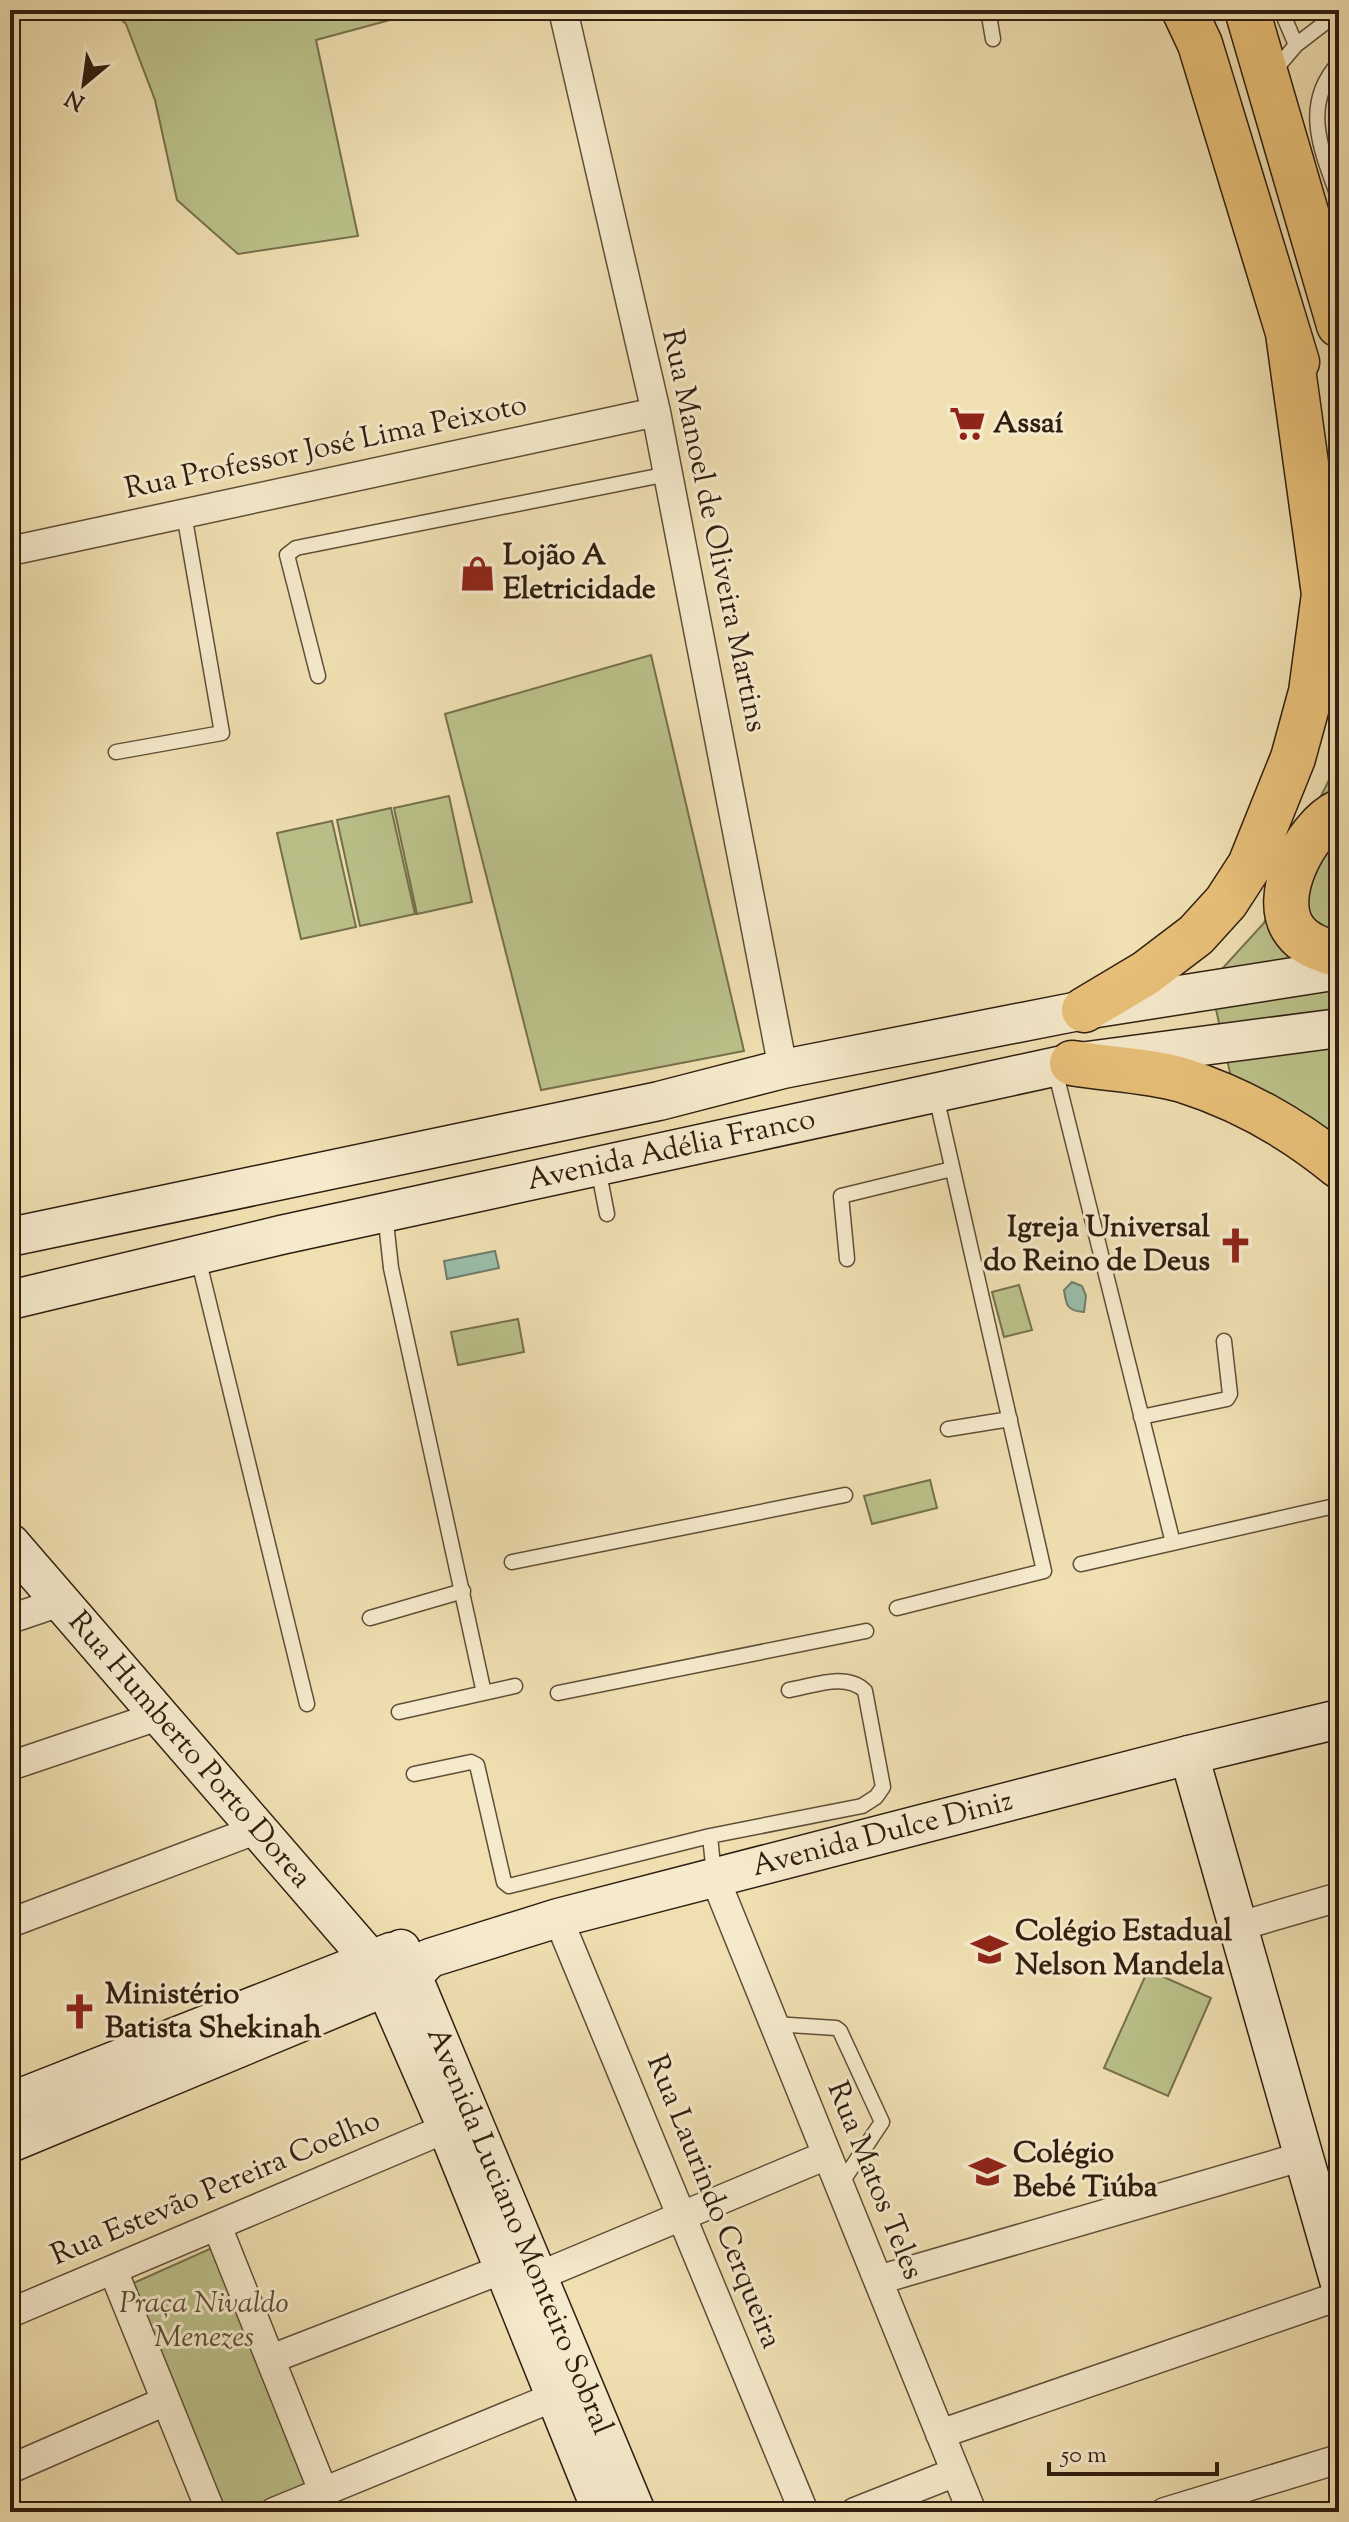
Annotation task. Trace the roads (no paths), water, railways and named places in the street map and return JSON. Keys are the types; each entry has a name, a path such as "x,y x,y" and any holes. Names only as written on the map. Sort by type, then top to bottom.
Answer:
{"main road":[{"path":"1184,10 1200,44 1339,508"},
{"path":"1247,10 1339,325"},
{"path":"1279,122 1339,281"},
{"path":"1288,333 1324,594 1339,655"},
{"path":"1084,1010 1146,973 1196,935 1226,902 1250,865 1293,758 1306,715 1324,594"},
{"path":"1339,812 1329,817 1299,857 1286,898 1286,912 1297,935 1339,955"},
{"path":"1063,1065 1193,1085 1248,1106 1315,1146 1339,1166"}],"street":[{"name":"Rua Manoel de Oliveira Martins","path":"563,10 656,412 783,1069"},
{"name":"Rua Professor José Lima Peixoto","path":"10,551 656,412"},
{"name":"Avenida Adélia Franco","path":"10,1237 659,1101 783,1069 1084,1010 1339,970"},
{"name":"Avenida Adélia Franco","path":"10,1300 385,1213 1063,1065 1339,1028"},
{"name":"Rua Humberto Porto Dorea","path":"10,1543 258,1829 400,1965"},
{"path":"10,1619 60,1602"},
{"path":"10,1766 158,1716"},
{"name":"Avenida Dulce Diniz","path":"10,2102 400,1965 558,1918 1339,1719"},
{"path":"1189,1755 1339,2280"},
{"path":"10,1923 258,1829"},
{"name":"Rua Matos Teles","path":"714,1876 972,2512"},
{"path":"1240,1926 1339,1897"},
{"name":"Rua Laurindo Cerqueira","path":"558,1918 804,2512"},
{"path":"400,1965 447,2128 521,2273 554,2397 602,2512"},
{"name":"Avenida Dulce Diniz","path":"10,2143 400,1965"},
{"name":"Avenida Luciano Monteiro Sobral","path":"400,1965 521,2273 636,2512"},
{"name":"Rua Estevão Pereira Coelho","path":"10,2313 447,2128"},
{"path":"271,2359 683,2218 827,2155"},
{"path":"878,2280 1304,2156"},
{"path":"217,2226 323,2491"},
{"path":"113,2270 211,2512"},
{"path":"940,2434 1339,2296"},
{"path":"281,2511 554,2397"},
{"path":"10,2469 166,2401"},
{"path":"1165,2512 1339,2459"},
{"path":"855,2512 956,2472"}],"lane":[{"path":"988,10 993,39"},
{"path":"1281,10 1296,45"},
{"path":"1268,78 1296,45 1339,12"},
{"path":"1339,63 1325,78 1316,104 1316,136 1339,199"},
{"path":"318,676 287,555 296,548 668,474"},
{"path":"116,752 222,733 184,514"},
{"path":"1063,1065 1141,1417 1173,1543"},
{"path":"897,1608 1044,1571 935,1093"},
{"path":"598,1167 607,1214"},
{"path":"847,1259 838,1200 841,1196 952,1169"},
{"path":"385,1213 391,1268 484,1693"},
{"path":"197,1255 307,1704"},
{"path":"1141,1417 1227,1399 1230,1394 1224,1341"},
{"path":"948,1429 1010,1419"},
{"path":"512,1562 845,1495"},
{"path":"1081,1564 1339,1505"},
{"path":"370,1618 463,1591"},
{"path":"558,1693 866,1631"},
{"path":"414,1774 471,1762 477,1765 504,1882 509,1886 710,1836 862,1806 876,1797 883,1787 865,1691 858,1684 844,1680 789,1690"},
{"path":"399,1712 515,1686"},
{"path":"710,1836 714,1876"},
{"path":"774,2024 836,2028 882,2122 839,2185"}],"place":[{"name":"Assaí","path":"967,424"},
{"name":"Lojão A Eletricidade","path":"477,573"},
{"name":"Igreja Universal do Reino de Deus","path":"1236,1245"},
{"name":"Colégio Estadual Nelson Mandela","path":"989,1949"},
{"name":"Ministério Batista Shekinah","path":"79,2012"},
{"name":"Colégio Bebé Tiúba","path":"987,2171"}],"park label":[{"name":"Praça Nivaldo Menezes","path":"204,2321"}]}
